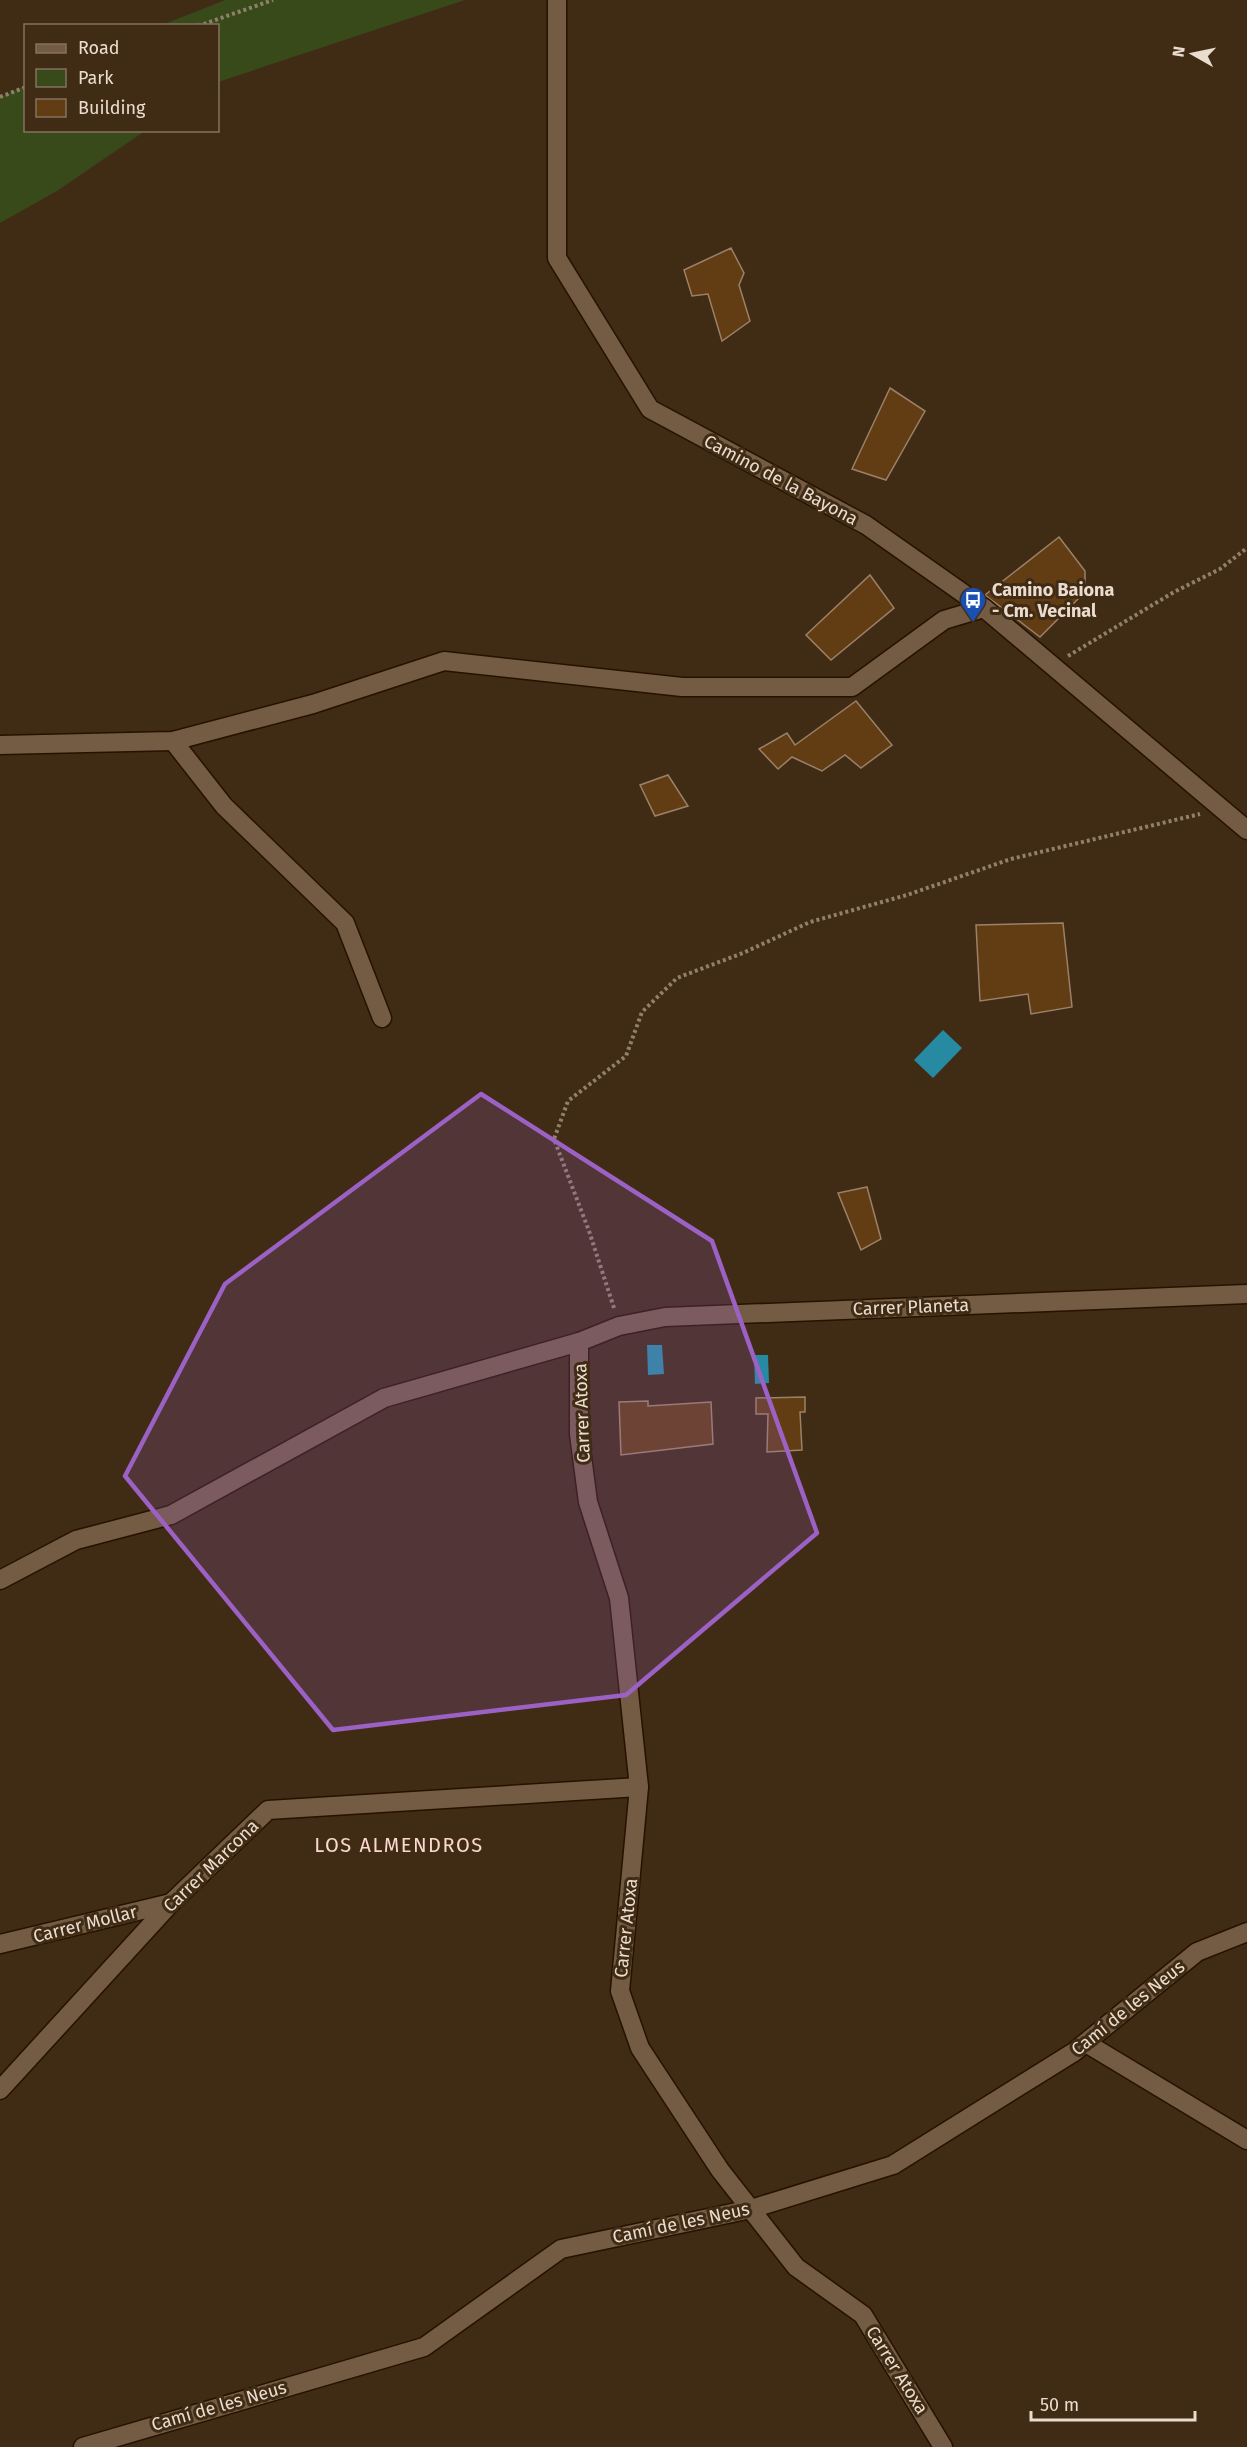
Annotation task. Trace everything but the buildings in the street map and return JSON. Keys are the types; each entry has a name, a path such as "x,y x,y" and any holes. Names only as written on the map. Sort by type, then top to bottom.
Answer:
{"street":[{"name":"Camino de la Bayona","path":"557,0 557,258 650,409 866,525 984,608 1247,830"},
{"path":"0,745 173,741 314,704 444,661 682,687 852,687 944,620 984,608"},
{"path":"173,741 224,806 345,923 382,1018"},
{"name":"Carrer Planeta","path":"0,1580 76,1540 171,1515 384,1398 579,1342 620,1326 665,1317 1247,1294"},
{"name":"Carrer Atoxa","path":"579,1342 580,1446 588,1502 619,1598 639,1788 620,1991 640,2048 720,2170 796,2267 863,2314 943,2447"},
{"name":"Carrer Marcona","path":"0,2090 171,1903 268,1810 639,1788"},
{"name":"Carrer Mollar","path":"0,1944 171,1903"},
{"name":"Camí de les Neus","path":"83,2447 424,2347 561,2249 751,2209 893,2165 1086,2043 1197,1952 1247,1932"},
{"path":"1086,2043 1247,2140"}],"path":[{"path":"204,24 273,0"},
{"path":"0,97 24,88"},
{"path":"1052,666 1174,592 1220,569 1247,548"},
{"path":"620,1326 589,1231 554,1139 568,1101 626,1056 642,1012 677,978 743,953 810,922 907,895 1011,859 1222,809"}],"highlighted area":[{"path":"481,1094 712,1241 817,1533 626,1695 333,1730 125,1476 225,1284"}],"green space":[{"path":"225,0 465,0 219,82 219,24 165,24"},
{"path":"24,86 24,132 144,132 57,191 0,223 0,97"}],"water":[{"path":"943,1030 962,1048 933,1078 914,1060"},
{"path":"647,1345 662,1345 664,1374 648,1375"},
{"path":"754,1355 768,1355 769,1383 755,1384"}],"place":[{"name":"Camino Baiona - Cm. Vecinal","path":"973,623"}],"district":[{"name":"LOS ALMENDROS","path":"399,1845"}]}
